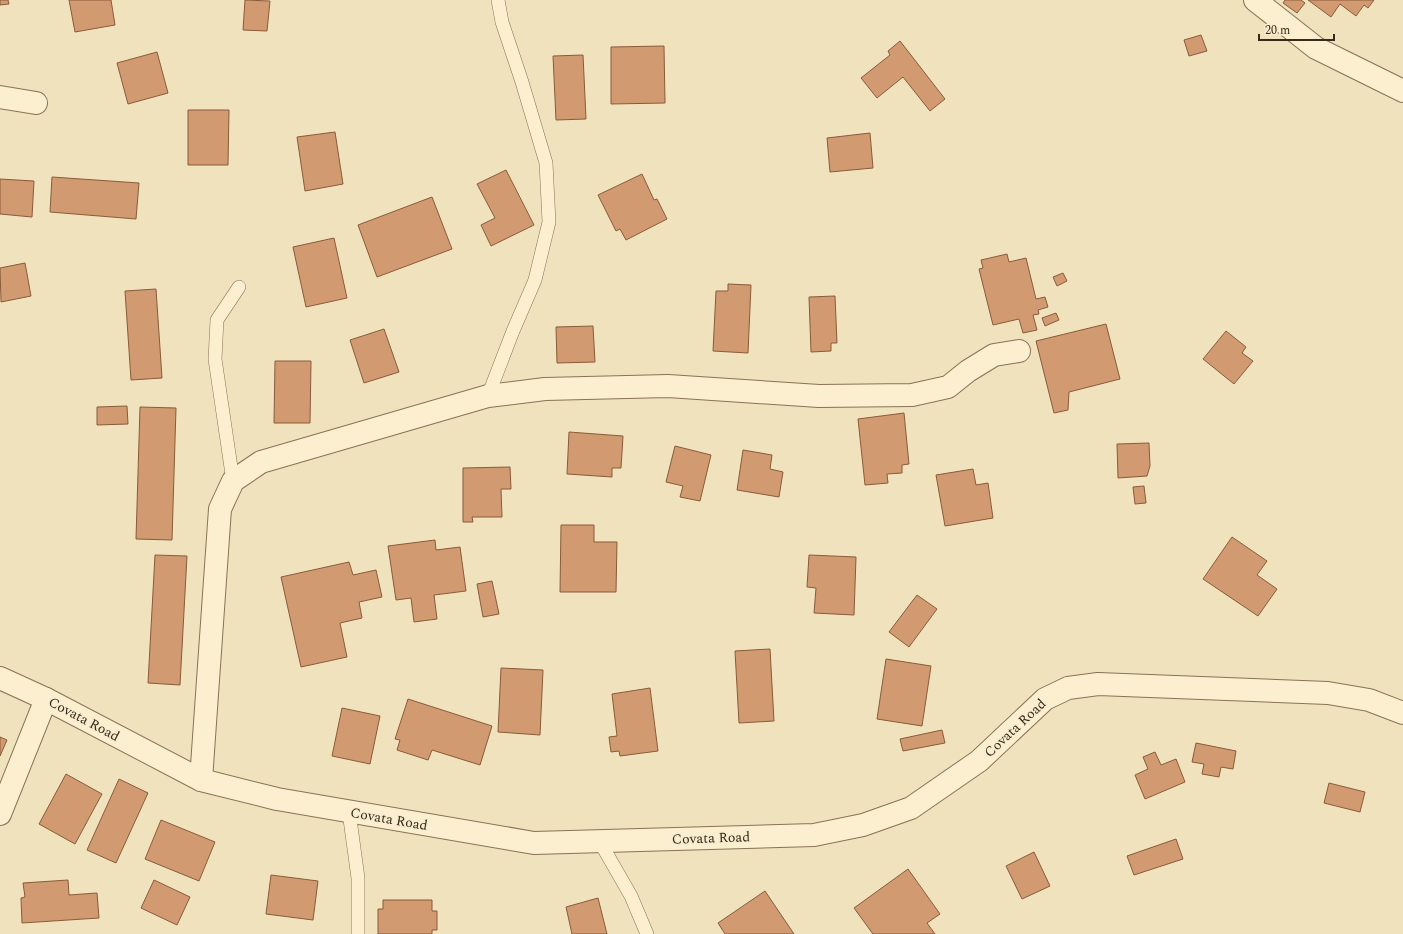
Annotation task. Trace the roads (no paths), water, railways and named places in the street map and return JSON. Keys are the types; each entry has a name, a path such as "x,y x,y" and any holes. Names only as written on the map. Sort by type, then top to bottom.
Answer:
{"street":[{"path":"1255,0 1316,48 1403,91"},
{"path":"0,97 36,103"},
{"path":"201,780 220,509 233,481 262,462 488,396 545,389 668,386 819,396 912,395 948,387 968,371 994,354 1019,351"},
{"name":"Covata Road","path":"0,678 46,699 201,780 278,799 534,844 814,835 863,826 911,808 979,761 1045,699 1068,688 1098,684 1328,693 1368,700 1403,713"},
{"path":"0,814 46,699"}],"lane":[{"path":"488,396 513,331 535,280 549,222 546,163 522,82 502,22 498,0"},
{"path":"233,481 215,359 217,320 239,287"},
{"path":"349,812 358,878 358,934"},
{"path":"600,842 631,896 648,934"},
{"path":"355,934 358,878"}]}
